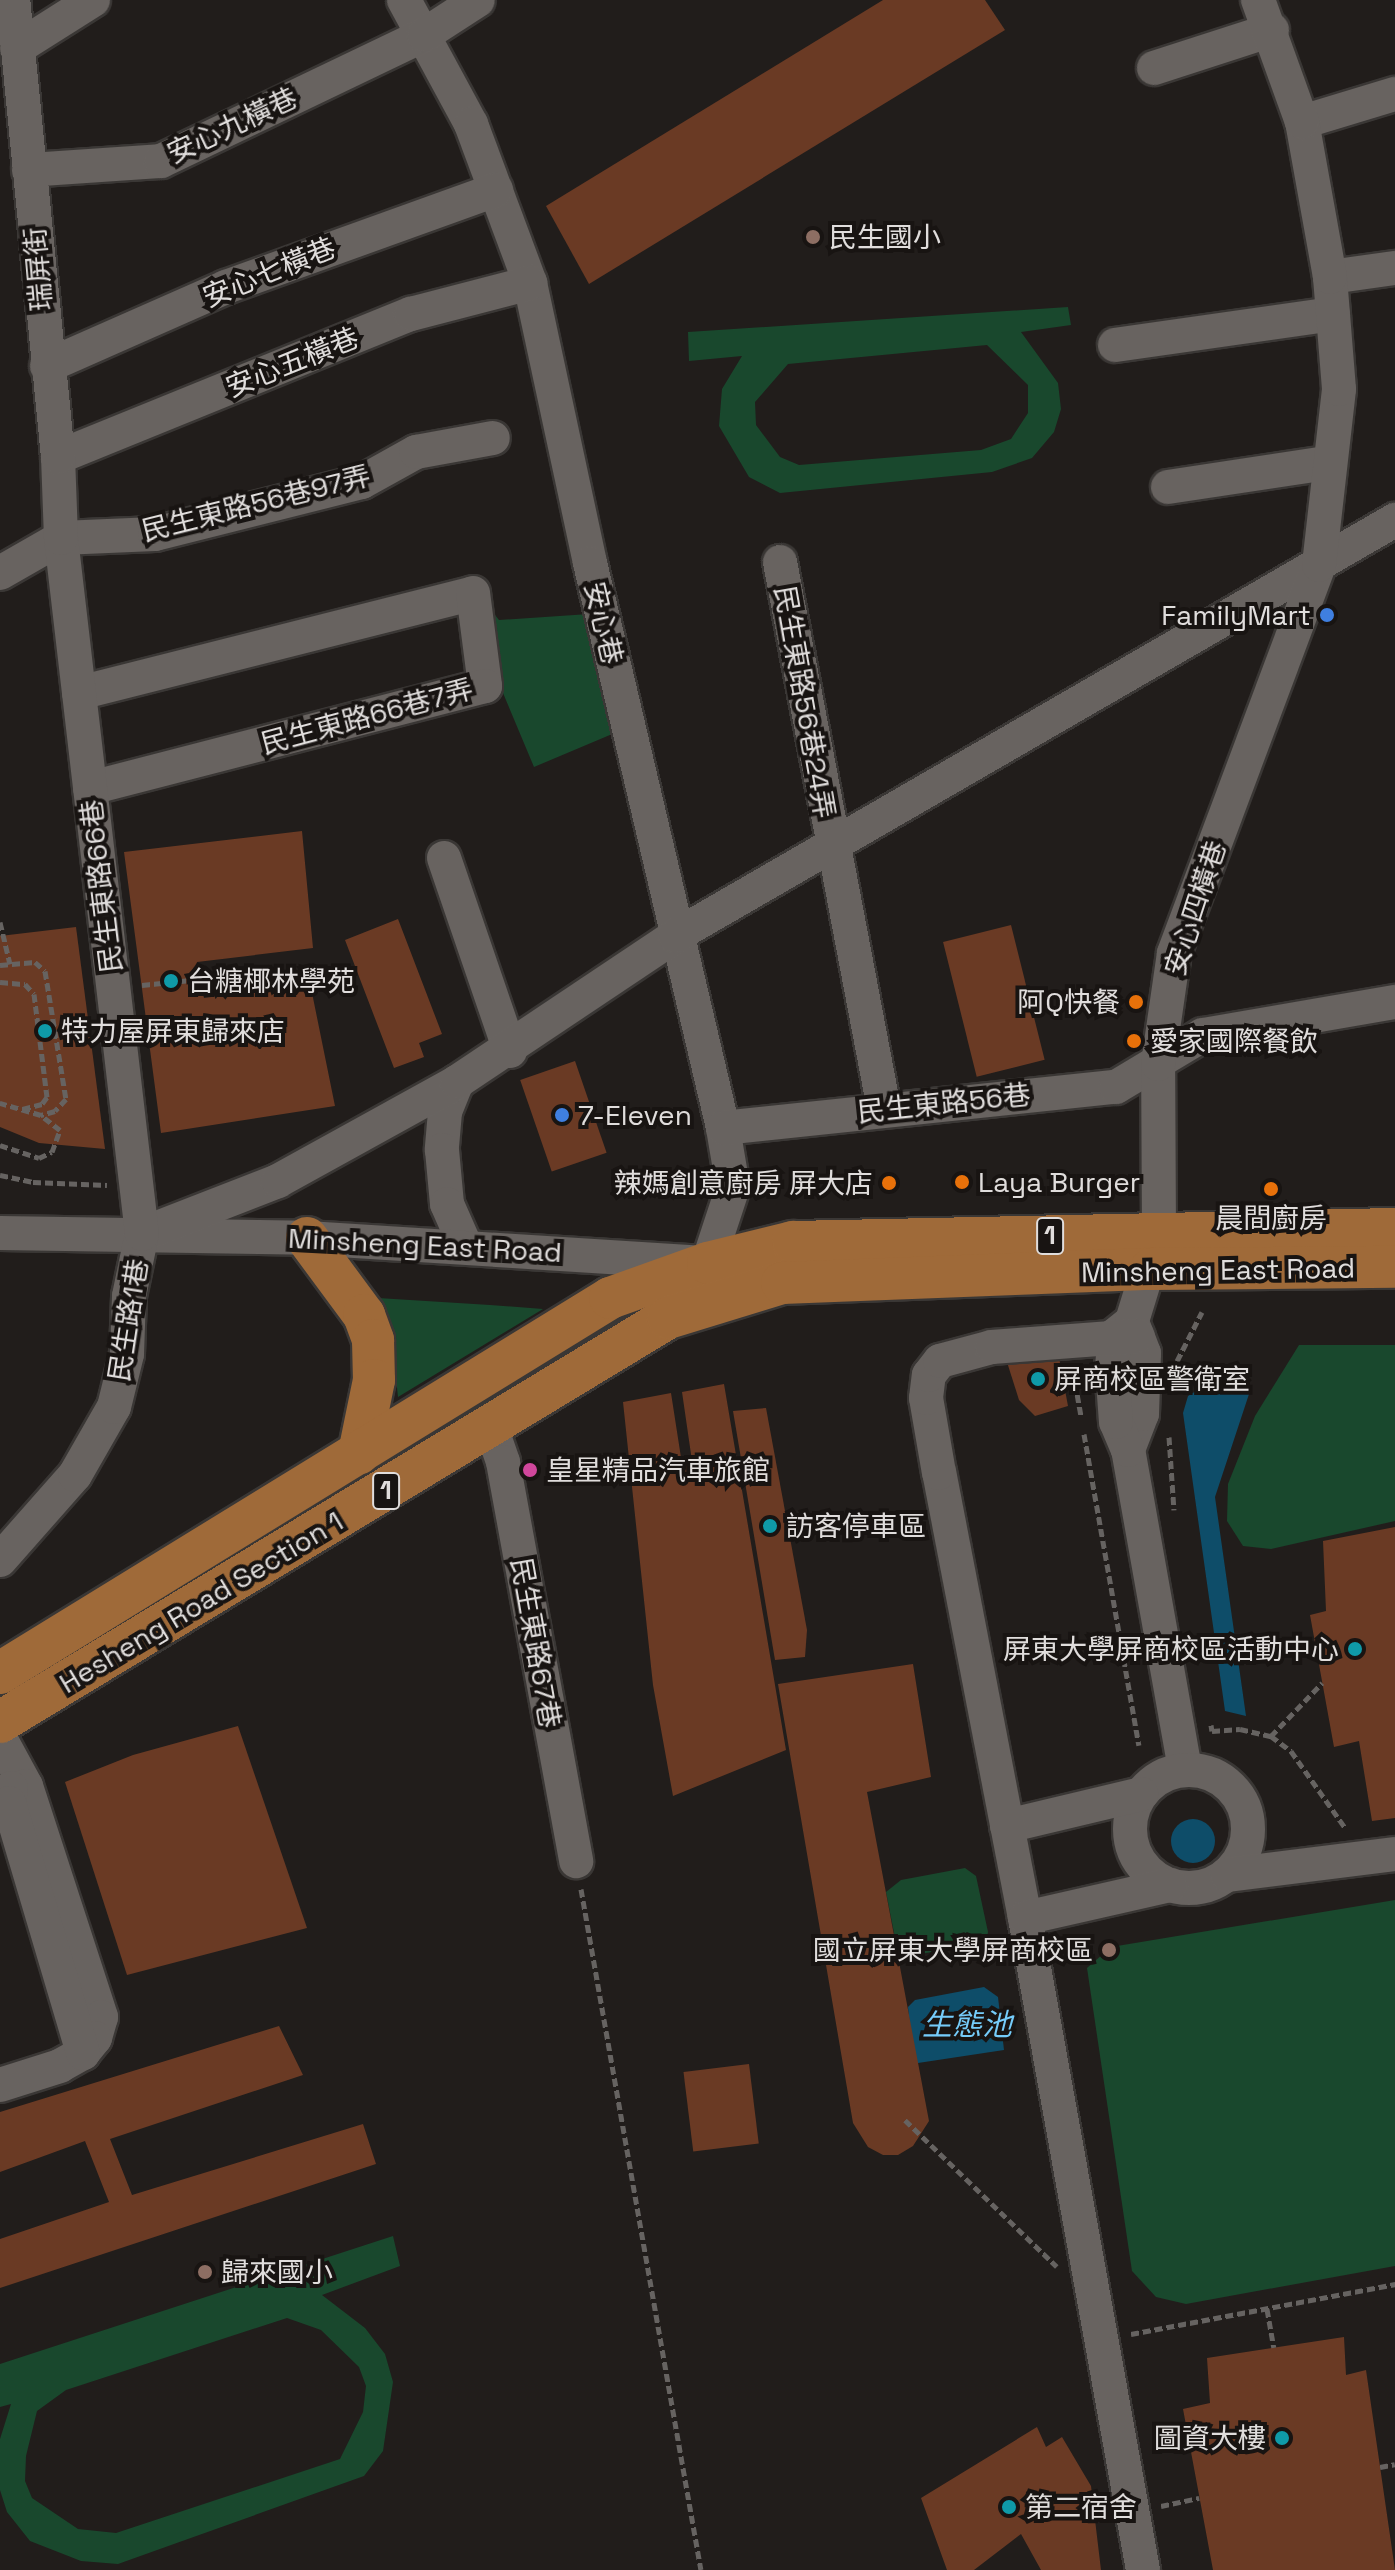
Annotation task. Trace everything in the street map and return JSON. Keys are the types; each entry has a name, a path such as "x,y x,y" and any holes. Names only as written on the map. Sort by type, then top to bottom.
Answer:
{"main road":[{"name":"Minsheng East Road","path":"782,1283 1395,1229"},
{"path":"307,1238 364,1315 373,1340 374,1380 359,1453"},
{"name":"Minsheng East Road","path":"708,1263 793,1242 1155,1251 1395,1267"},
{"name":"Hesheng Road Section 1","path":"0,1673 610,1298 708,1263"},
{"name":"Hesheng Road Section 1","path":"0,1722 668,1318 782,1283"}],"street":[{"name":"瑞屏街","path":"13,0 58,457 61,538"},
{"path":"17,48 93,0"},
{"name":"安心巷","path":"404,0 471,124 530,283 675,936 723,1128 733,1187 708,1263"},
{"name":"安心九橫巷","path":"29,170 161,161 424,35 478,0"},
{"path":"1154,68 1265,15"},
{"name":"安心四橫巷","path":"1155,1251 1158,1064 1174,953 1319,565 1327,463 1339,389 1330,277 1302,122 1265,15"},
{"path":"1302,122 1395,94"},
{"name":"安心七橫巷","path":"47,366 226,287 496,190"},
{"path":"1330,277 1395,268"},
{"name":"安心五橫巷","path":"58,457 411,314 530,283"},
{"path":"1115,345 1333,314"},
{"name":"民生東路56巷97弄","path":"61,538 155,534 362,482 416,452 493,438"},
{"path":"1168,487 1327,463"},
{"path":"142,1234 278,1181 457,1082 510,1051 675,936 831,843 1395,522"},
{"path":"0,573 61,538"},
{"name":"民生東路66巷","path":"61,538 142,1234"},
{"name":"民生東路56巷24弄","path":"780,562 884,1109"},
{"name":"民生東路66巷7弄","path":"79,693 473,593 485,686 90,788"},
{"path":"444,858 510,1051"},
{"name":"民生東路56巷","path":"723,1128 1116,1087 1203,1035 1395,1002"},
{"path":"978,1085 1030,1073 1040,1093"},
{"path":"457,1082 445,1112 442,1150 447,1204 465,1245"},
{"name":"Minsheng East Road","path":"0,1233 307,1238 465,1245 708,1263 782,1283"},
{"name":"民生路1巷","path":"0,1560 75,1475 114,1407 127,1354 129,1296 142,1234"},
{"path":"1155,1251 1129,1331 1142,1414 1128,1450 1185,1769"},
{"path":"1129,1331 992,1347 940,1361 929,1375 926,1398 1025,1918 1143,2570"},
{"name":"民生東路67巷","path":"491,1427 503,1462 576,1861"},
{"path":"0,2085 60,2066 83,2053 95,2038 101,2017 41,1828 7,1751"},
{"path":"1170,1885 1140,1864 1132,1847 1129,1829 1141,1794 1154,1781 1185,1769 1219,1777 1245,1806 1247,1846 1227,1875"},
{"path":"1007,1826 1141,1794"},
{"path":"1025,1918 1170,1885 1200,1888 1227,1875 1395,1854"}],"path":[{"path":"0,922 10,964"},
{"path":"0,965 35,962 50,982 66,1099 55,1111 41,1115"},
{"path":"114,990 201,979"},
{"path":"0,982 25,984 34,994 48,1085 42,1104 17,1110"},
{"path":"0,1103 41,1115 60,1130 58,1146 39,1158 0,1145"},
{"path":"0,1175 33,1182 112,1185"},
{"path":"1169,1375 1202,1312"},
{"path":"1068,1338 1139,1745"},
{"path":"1169,1431 1175,1518"},
{"path":"1271,1736 1322,1683"},
{"path":"1209,1718 1212,1731 1240,1729 1271,1736 1291,1751 1353,1840"},
{"path":"576,1861 701,2570"},
{"path":"905,2120 1062,2272"},
{"path":"1126,2335 1395,2284"},
{"path":"1267,2309 1274,2347"},
{"path":"1380,2467 1395,2464"},
{"path":"1159,2507 1199,2498"}],"green space":[{"path":"1068,307 1071,325 1021,332 1058,383 1061,409 1054,432 1032,458 992,472 780,493 749,477 719,426 722,389 742,356 689,361 688,332","holes":["987,345 1028,385 1028,413 1011,439 981,450 799,465 780,457 756,425 755,402 788,364"]},
{"path":"488,606 499,620 589,614 617,732 534,767 498,681"},
{"path":"362,1297 543,1309 398,1397 393,1350"},
{"path":"1299,1345 1395,1345 1395,1521 1271,1549 1243,1546 1227,1521 1228,1484 1255,1416"},
{"path":"965,1868 976,1876 988,1932 986,1942 899,1958 886,1892 901,1880"},
{"path":"1395,1900 1395,2266 1186,2304 1156,2297 1132,2271 1087,1968 1111,1947"},
{"path":"393,2236 400,2266 322,2295 365,2328 385,2354 393,2382 383,2451 364,2476 118,2564 81,2561 30,2541 7,2512 0,2490 0,2439 11,2404 0,2407 0,2364","holes":["287,2318 321,2330 359,2367 366,2386 363,2412 340,2459 116,2533 78,2529 32,2498 25,2481 26,2456 37,2411 66,2390"]}],"water":[{"path":"1252,1385 1215,1497 1246,1716 1225,1711 1183,1413 1188,1396 1204,1386"},
{"path":"1193,1819 1209,1825 1215,1841 1209,1857 1193,1863 1177,1857 1171,1841 1177,1825"},
{"name":"生態池","path":"984,1987 998,1997 1004,2050 918,2063 913,2057 908,2007 915,2000"}],"building":[{"path":"883,0 985,0 1005,30 589,284 546,206"},
{"name":"台糖椰林學苑","path":"302,831 313,948 197,962 204,998 310,983 335,1106 161,1133 124,852"},
{"path":"398,919 442,1034 419,1043 424,1057 394,1068 345,940"},
{"path":"1011,925 1045,1060 977,1077 943,942"},
{"name":"特力屋屏東歸來店","path":"76,927 105,1149 39,1143 0,1127 0,936"},
{"name":"7-Eleven","path":"575,1061 607,1153 552,1172 520,1080"},
{"name":"屏商校區警衛室","path":"1057,1347 1068,1406 1035,1416 1019,1400 1006,1359"},
{"path":"724,1384 786,1750 673,1796 653,1685 623,1402 671,1393 682,1464 692,1461 682,1392"},
{"name":"訪客停車區","path":"766,1408 807,1630 805,1657 775,1660 733,1411"},
{"name":"屏東大學屏商校區活動中心","path":"1395,1527 1395,1818 1372,1821 1359,1741 1334,1747 1310,1615 1326,1611 1323,1541"},
{"path":"913,1664 931,1777 867,1792 929,2121 913,2146 898,2155 883,2155 868,2147 853,2123 778,1684"},
{"path":"238,1726 307,1928 127,1975 65,1782 133,1755"},
{"path":"279,2026 303,2075 110,2139 132,2195 363,2124 376,2164 0,2288 0,2239 109,2202 85,2141 0,2172 0,2112"},
{"path":"749,2064 759,2143 693,2151 683,2072"},
{"name":"圖資大樓","path":"1344,2337 1346,2375 1366,2370 1395,2570 1213,2570 1183,2409 1210,2403 1207,2358"},
{"name":"第二宿舍","path":"1037,2427 1046,2447 1062,2437 1091,2486 1101,2570 1041,2570 1021,2534 974,2570 947,2570 921,2498"}],"place":[{"name":"民生國小","path":"813,237"},
{"name":"FamilyMart","path":"1327,615"},
{"name":"台糖椰林學苑","path":"171,981"},
{"name":"阿Q快餐","path":"1136,1002"},
{"name":"特力屋屏東歸來店","path":"45,1031"},
{"name":"愛家國際餐飲","path":"1134,1041"},
{"name":"7-Eleven","path":"562,1115"},
{"name":"Laya Burger","path":"962,1182"},
{"name":"辣媽創意廚房 屏大店","path":"889,1183"},
{"name":"晨間廚房","path":"1271,1189"},
{"name":"屏商校區警衛室","path":"1038,1379"},
{"name":"皇星精品汽車旅館","path":"530,1470"},
{"name":"訪客停車區","path":"770,1526"},
{"name":"屏東大學屏商校區活動中心","path":"1355,1649"},
{"name":"國立屏東大學屏商校區","path":"1109,1950"},
{"name":"歸來國小","path":"205,2272"},
{"name":"圖資大樓","path":"1282,2438"},
{"name":"第二宿舍","path":"1009,2507"}]}
